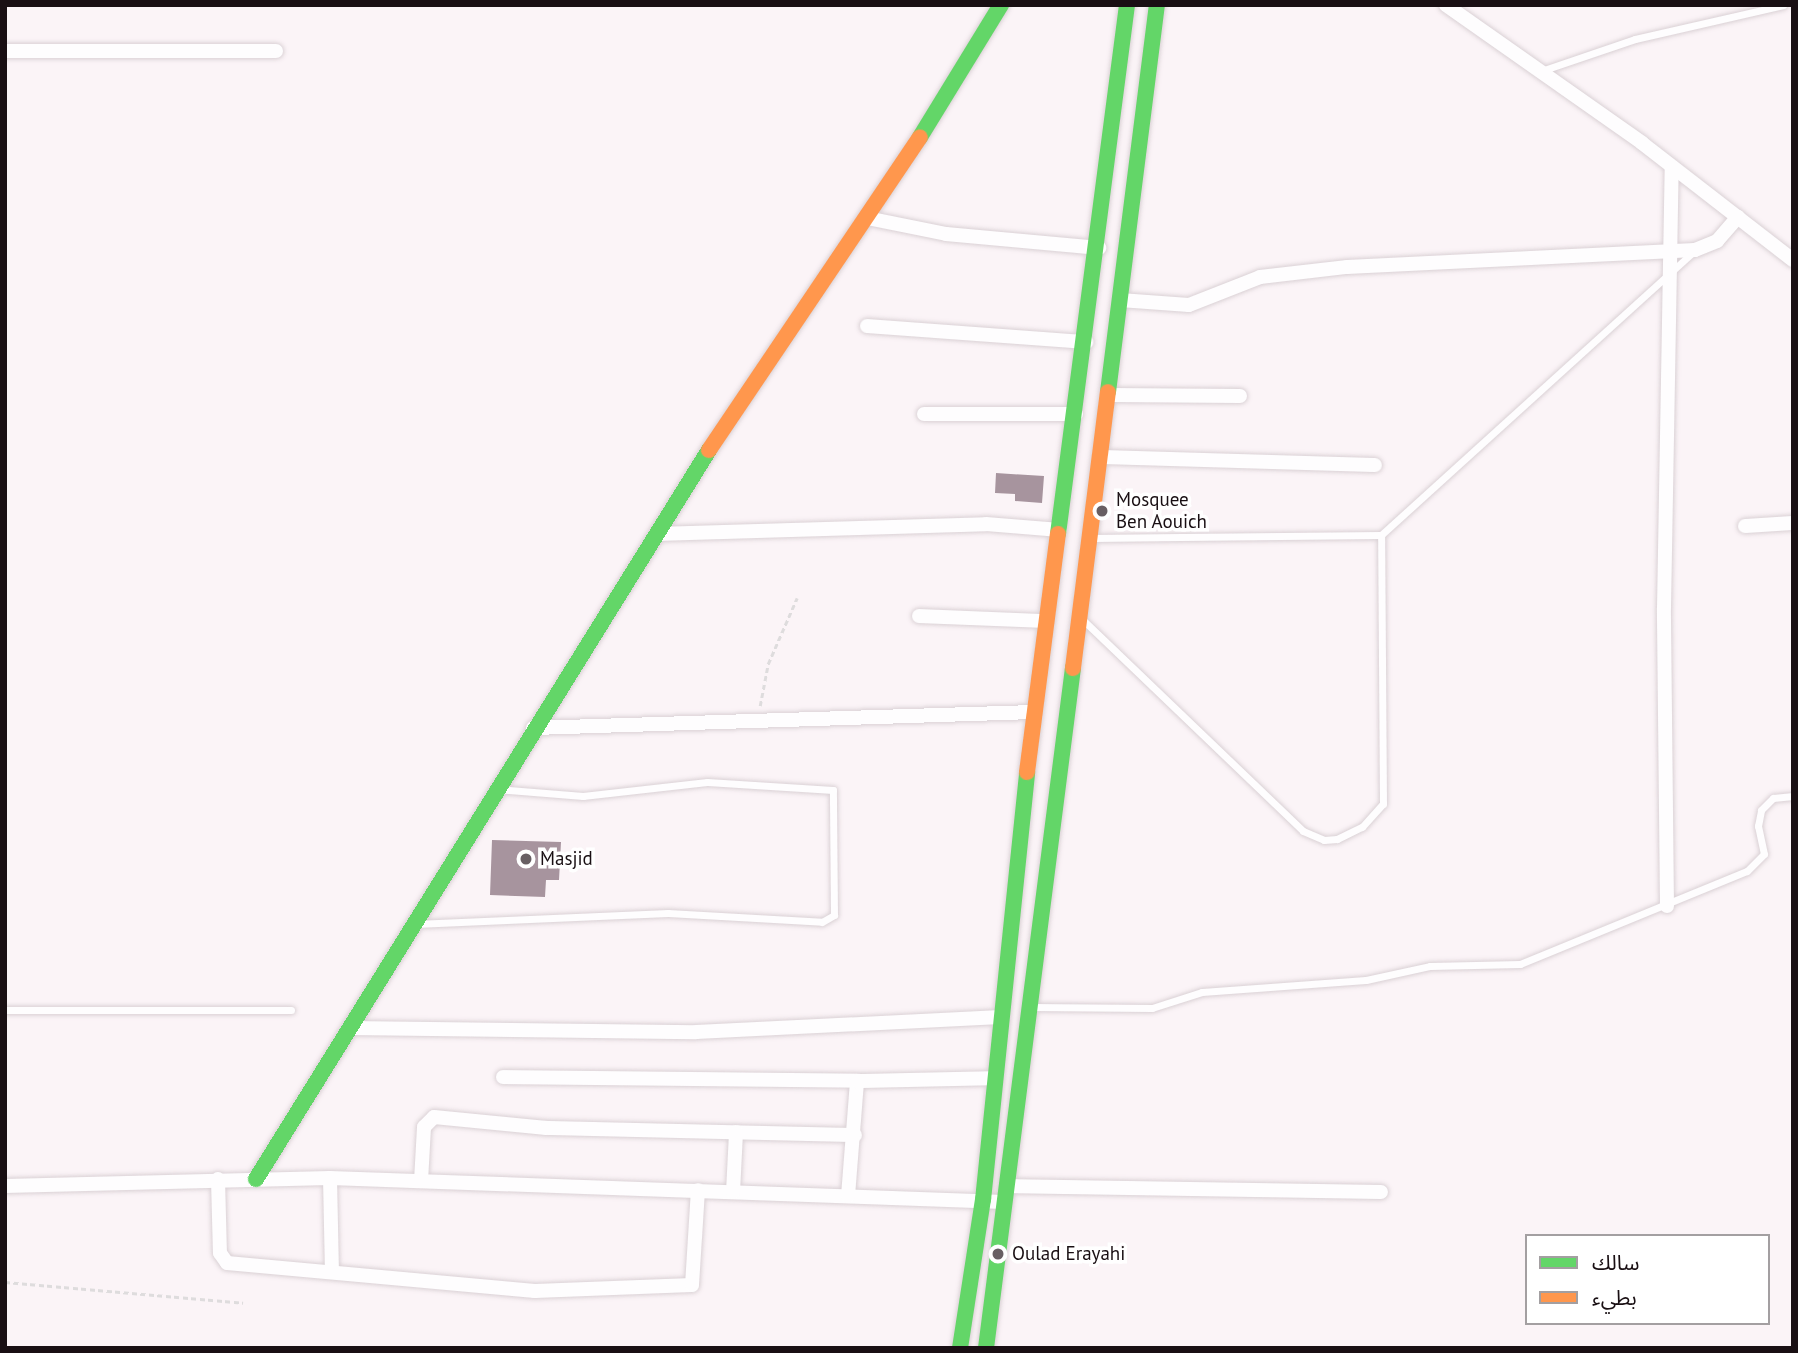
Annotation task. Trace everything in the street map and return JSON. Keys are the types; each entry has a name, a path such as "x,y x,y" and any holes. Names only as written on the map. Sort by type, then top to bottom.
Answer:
{"street":[{"path":"256,1179 656,534 780,341 867,218 1001,5"},
{"path":"960,1348 983,1200 1014,884 1046,621 1099,248 1127,5"},
{"path":"986,1348 1110,395 1157,5"},
{"path":"1447,5 1672,167 1793,260"},
{"path":"5,51 276,51"},
{"path":"1667,906 1664,608 1672,167"},
{"path":"1120,300 1189,305 1260,277 1347,267 1695,250 1717,241 1738,217"},
{"path":"867,218 946,234 1099,248"},
{"path":"867,326 1086,342"},
{"path":"1110,395 1240,396"},
{"path":"924,414 1076,414"},
{"path":"1101,457 1375,465"},
{"path":"1745,526 1793,523"},
{"path":"656,534 986,524 1060,530"},
{"path":"919,616 1046,621"},
{"path":"533,729 1035,712"},
{"path":"1014,884 1045,887"},
{"path":"349,1028 696,1032 1001,1017"},
{"path":"503,1077 857,1081 995,1078"},
{"path":"848,1196 855,1135 857,1081"},
{"path":"422,1181 424,1127 434,1117 546,1128 855,1135"},
{"path":"733,1192 736,1132"},
{"path":"5,1186 330,1178 983,1200 1005,1194 1381,1192"},
{"path":"330,1178 332,1271"},
{"path":"218,1179 222,1260 535,1291 689,1286 694,1281 698,1190"}],"lane":[{"path":"1539,71 1635,39 1783,5"},
{"path":"1090,538 1381,535 1695,250"},
{"path":"1080,617 1304,831 1324,840 1337,839 1363,827 1383,804 1381,535"},
{"path":"414,924 668,914 822,922 834,915 833,790 707,782 583,796 496,789"},
{"path":"1029,1007 1152,1008 1202,992 1366,980 1430,966 1520,964 1667,906 1760,862 1761,810 1773,798 1793,796"},
{"path":"5,1010 291,1010"}],"path":[{"path":"758,721 768,664 797,598"},
{"path":"5,1282 243,1303"}],"building":[{"path":"996,473 1044,476 1042,503 1015,501 1015,494 995,493"},
{"name":"Masjid","path":"492,840 561,842 559,880 546,880 545,897 490,895"}],"traffic: fast":[{"path":"920,137 1001,5"},
{"path":"1058,534 1127,5"},
{"path":"1108,392 1157,5"},
{"path":"256,1179 709,450"},
{"path":"986,1348 1073,668"},
{"path":"960,1348 983,1200 1027,772"}],"traffic: slow":[{"path":"709,450 920,137"},
{"path":"1073,668 1108,392"},
{"path":"1027,772 1058,534"}],"place":[{"name":"Mosquee Ben Aouich","path":"1102,511"},
{"name":"Masjid","path":"526,859"},
{"name":"Oulad Erayahi","path":"998,1254"}]}
